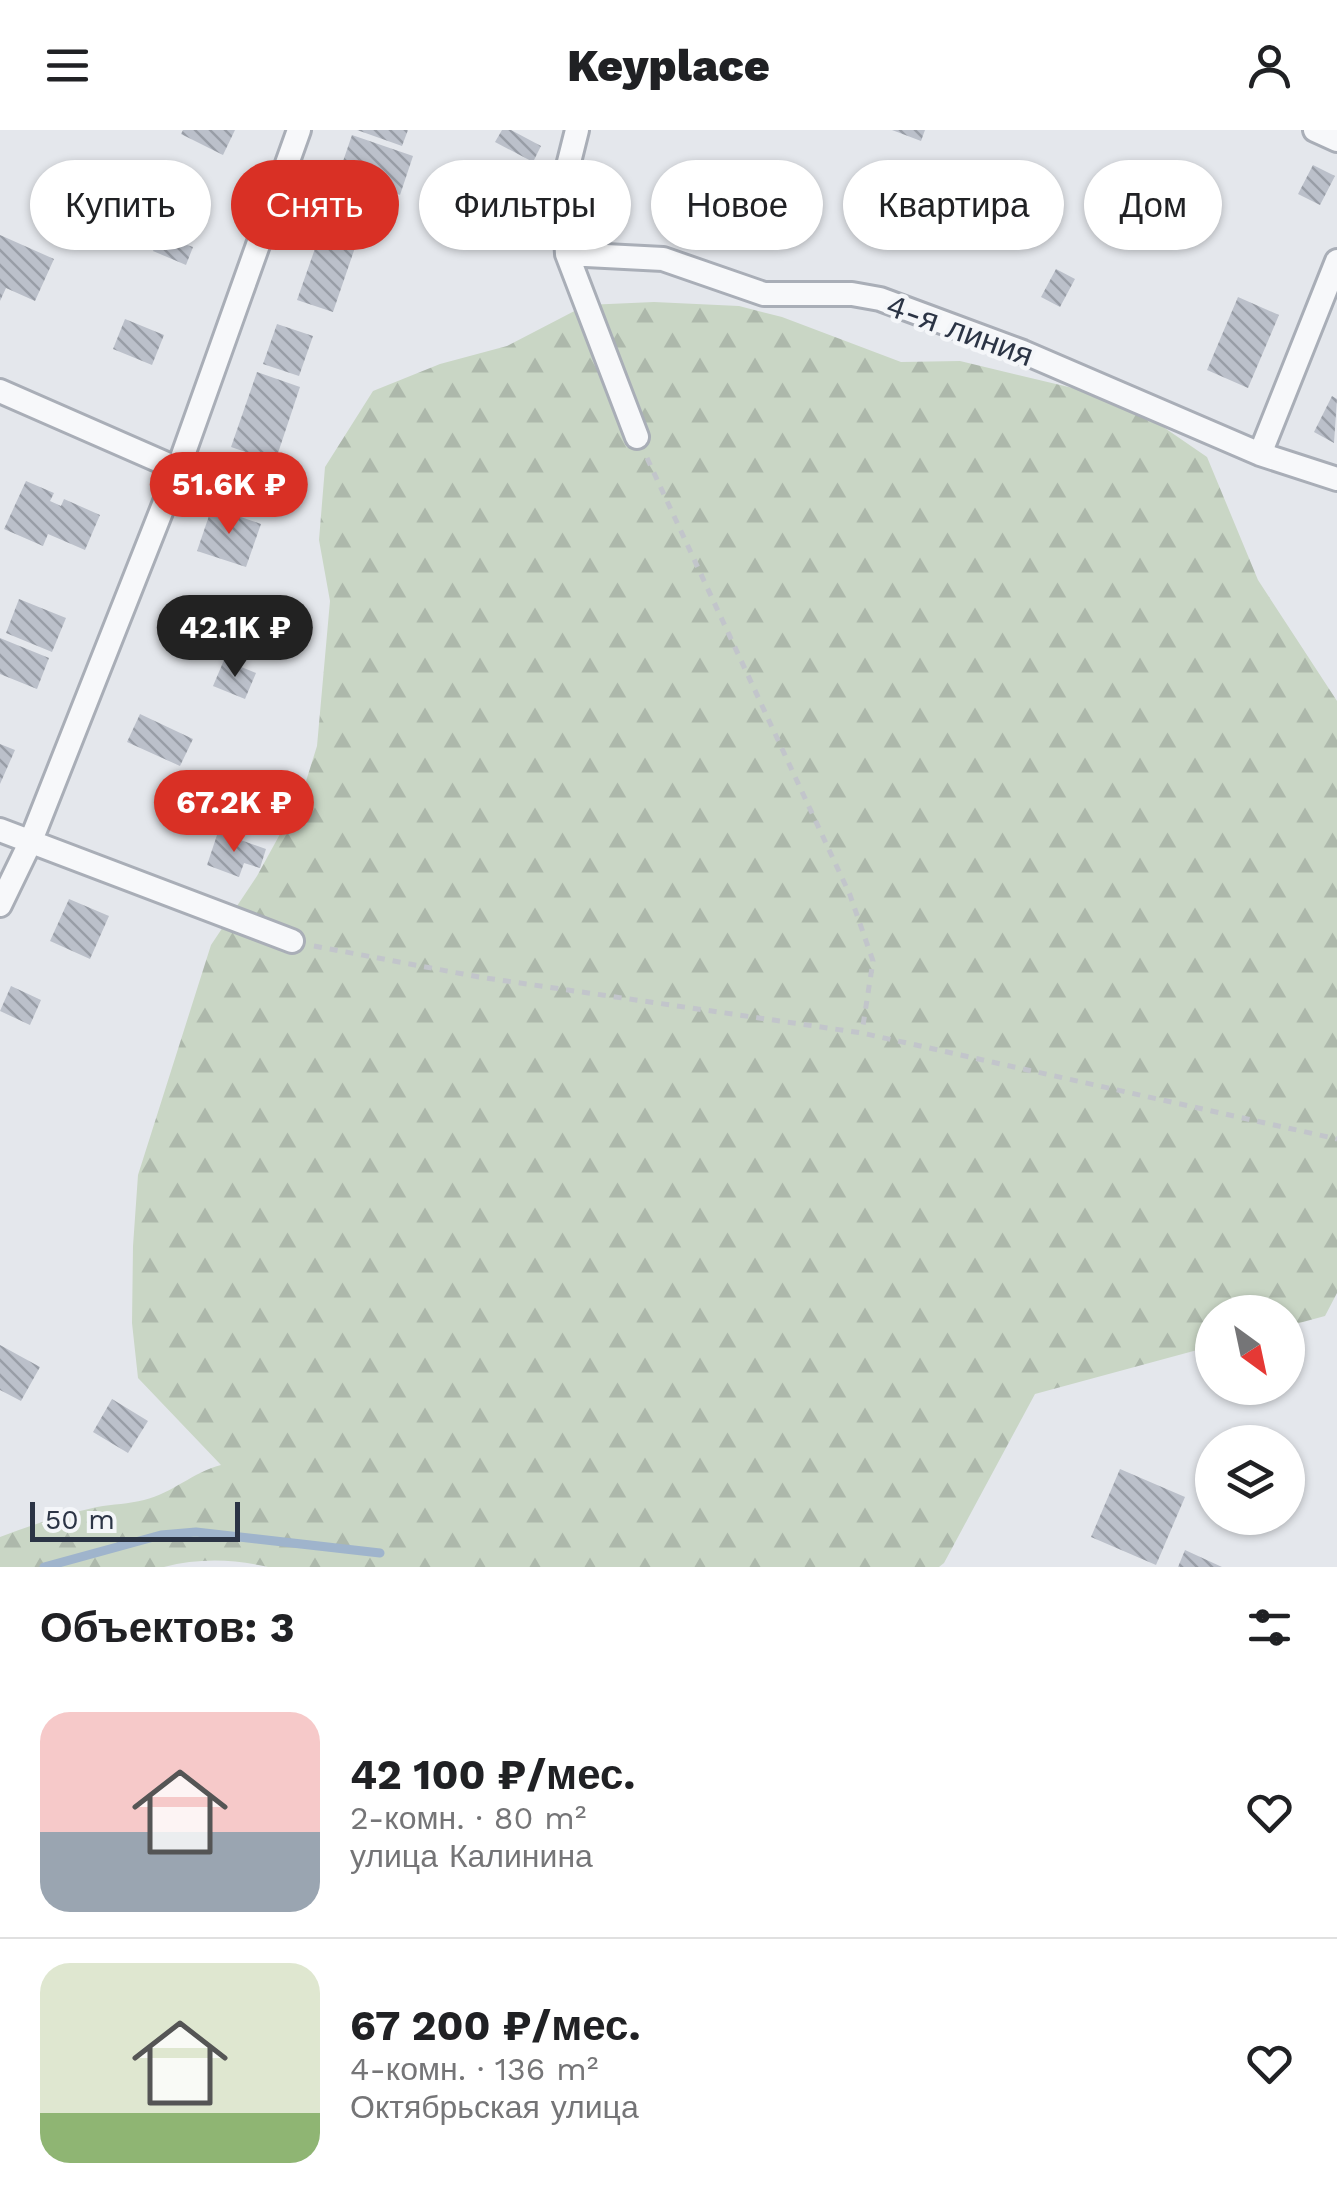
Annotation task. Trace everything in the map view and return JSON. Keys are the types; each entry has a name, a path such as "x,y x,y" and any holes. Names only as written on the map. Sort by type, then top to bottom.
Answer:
{"street":[{"path":"0,906 30,843 178,468 299,130"},
{"path":"577,130 563,186 567,254 637,437"},
{"path":"1315,130 1337,140"},
{"name":"4-я линия","path":"567,254 663,258 764,294 852,294 880,299 1023,352 1260,454 1337,478"},
{"path":"1260,454 1337,261"},
{"path":"0,391 178,468"},
{"path":"0,830 292,941"}],"path":[{"path":"637,437 850,894 873,960 862,1033"},
{"path":"292,941 480,977 862,1033 1337,1139"}],"green space":[{"path":"654,302 739,306 782,317 901,362 960,361 1077,389 1156,422 1207,457 1258,580 1337,701 1337,1293 1325,1316 1305,1321 1305,1295 1195,1295 1195,1351 1035,1394 939,1567 268,1567 216,1561 164,1567 0,1567 0,1537 72,1513 154,1497 221,1465 138,1378 132,1323 138,1175 211,945 257,876 302,794 317,746 330,601 319,540 325,467 373,391 440,364 507,346 586,305"}],"building":[{"path":"183,130 235,130 223,155 181,134"},
{"path":"357,130 408,130 402,146"},
{"path":"502,130 511,130 541,146 534,160 529,160 495,142"},
{"path":"892,130 925,130 921,141"},
{"path":"352,135 413,156 400,195 399,160 343,160"},
{"path":"1313,165 1335,176 1320,205 1298,194"},
{"path":"0,235 54,259 35,301 6,288 0,301"},
{"path":"153,250 192,250 186,265"},
{"path":"314,250 354,250 333,312 297,300"},
{"path":"1056,269 1075,279 1060,307 1041,297"},
{"path":"1238,297 1279,315 1248,388 1207,370"},
{"path":"125,319 164,335 152,365 113,349"},
{"path":"277,324 313,336 299,376 263,364"},
{"path":"257,372 300,387 275,462 231,447"},
{"path":"1332,396 1337,399 1334,443 1314,432"},
{"path":"26,481 54,493 50,501 61,506 64,499 100,515 85,550 48,534 43,546 4,529"},
{"path":"212,507 261,524 246,567 197,551"},
{"path":"19,599 66,618 52,652 6,633"},
{"path":"0,638 49,658 37,689 0,674"},
{"path":"224,660 256,673 245,699 213,686"},
{"path":"140,714 193,739 180,766 127,742"},
{"path":"0,744 15,750 0,784"},
{"path":"218,832 266,849 260,868 244,863 239,877 207,865"},
{"path":"69,899 109,916 90,959 50,941"},
{"path":"11,986 41,1000 30,1025 0,1011"},
{"path":"0,1345 40,1367 21,1401 0,1390"},
{"path":"112,1399 148,1421 128,1453 93,1432"},
{"path":"1120,1469 1185,1497 1156,1565 1091,1537"},
{"path":"1185,1550 1222,1567 1178,1567"}],"waterway":[{"path":"44,1567 161,1535 196,1532 380,1553"}]}
